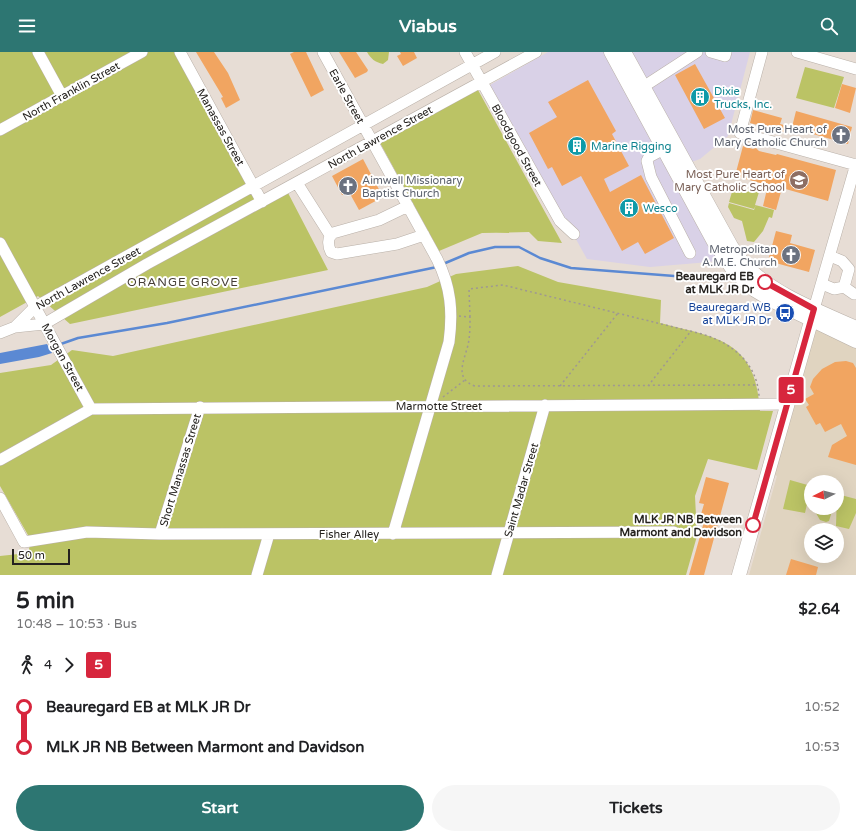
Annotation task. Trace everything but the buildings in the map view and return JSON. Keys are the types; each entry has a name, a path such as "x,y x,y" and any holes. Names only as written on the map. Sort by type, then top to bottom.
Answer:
{"main road":[{"path":"611,52 713,240 734,270 761,294 813,314 856,328"},
{"path":"624,52 731,246 742,261 765,282 856,341"},
{"path":"739,575 813,314"}],"street":[{"path":"38,52 62,96"},
{"name":"North Franklin Street","path":"0,130 142,52"},
{"name":"Manassas Street","path":"180,52 262,202"},
{"name":"Earle Street","path":"323,52 438,259 450,291 451,326 449,342 393,534"},
{"name":"Bloodgood Street","path":"465,52 560,221 574,234"},
{"name":"North Lawrence Street","path":"14,327 35,307 495,52"},
{"name":"North Lawrence Street","path":"14,327 44,324 147,264 536,52"},
{"path":"643,87 697,52"},
{"path":"711,52 725,56 726,52"},
{"path":"762,52 740,133 856,165 813,314"},
{"path":"797,52 856,69"},
{"path":"664,149 649,157 648,167 651,177 690,252"},
{"path":"296,183 330,235"},
{"path":"845,205 856,199"},
{"path":"330,235 379,220 408,206"},
{"path":"330,235 328,241 329,248 331,252 337,254 397,244 424,235"},
{"name":"Morgan Street","path":"0,243 91,409"},
{"path":"830,256 842,261 849,269 844,287"},
{"path":"822,284 834,289 844,287 854,294"},
{"path":"0,332 14,327"},
{"name":"Marmotte Street","path":"91,409 200,406 788,404"},
{"name":"Saint Madar Street","path":"497,575 545,405"},
{"name":"Short Manassas Street","path":"160,534 200,406"},
{"path":"0,460 91,409"},
{"name":"Fisher Alley","path":"0,498 24,542 87,532 160,534 393,534 674,532"},
{"path":"257,575 269,534"}],"path":[{"path":"758,385 479,387 471,385 465,380 461,371 470,333 469,289 494,284 512,286 691,331 720,340 738,352 751,368 758,385 760,398"},
{"path":"458,310 459,316 470,316"},
{"path":"560,386 618,313"},
{"path":"648,386 691,331"},
{"path":"443,397 465,380"}],"shaded area":[{"path":"548,52 750,52 728,136 700,159 670,170 721,261 650,267 587,259 490,85"},
{"path":"811,320 856,342 856,575 749,575 777,476 768,473"}],"green space":[{"path":"0,52 174,52 259,206 287,191 328,270 70,324 38,296 0,317"},
{"path":"367,52 389,52 388,60 383,64 372,58"},
{"path":"805,67 844,77 834,108 796,98"},
{"path":"478,90 562,243 538,241 529,232 482,233 439,251 379,141"},
{"path":"734,185 759,192 754,209 729,202"},
{"path":"729,203 754,210 756,205 774,210 772,218 769,217 763,231 754,242 747,241 742,221 734,218 728,207"},
{"path":"518,266 558,282 661,300 660,323 700,333 730,346 742,356 751,369 757,387 760,411 773,411 757,470 708,459 695,496 697,536 686,575 0,575 0,556 28,553 30,545 28,535 0,486 0,373 51,365 72,350 113,356 427,287 456,274"},
{"path":"790,480 804,484 804,513 783,509"},
{"path":"844,496 856,499 856,513 849,529 844,528 844,523 836,523 836,515 844,515"},
{"path":"817,515 831,515 829,521 826,522 820,520"}],"water":[{"path":"47,344 52,353 39,357 0,364 0,353"}],"waterway":[{"path":"443,264 469,253 495,247 519,247 540,258 571,268 713,279"},
{"path":"58,345 78,338 167,323 437,267"}],"bus line":[{"name":"5","path":"753,525 814,309 765,282"}],"place":[{"name":"Dixie Trucks, Inc.","path":"700,97"},
{"name":"Most Pure Heart of Mary Catholic Church","path":"841,135"},
{"name":"Marine Rigging","path":"577,146"},
{"name":"Most Pure Heart of Mary Catholic School","path":"799,180"},
{"name":"Aimwell Missionary Baptist Church","path":"348,186"},
{"name":"Wesco","path":"629,208"},
{"name":"Metropolitan A.M.E. Church","path":"791,255"},
{"name":"Beauregard EB at MLK JR Dr","path":"765,282"},
{"name":"Beauregard WB at MLK JR Dr","path":"785,313"},
{"name":"MLK JR NB Between Marmont and Davidson","path":"753,525"}],"district":[{"name":"ORANGE GROVE","path":"183,282"}]}
